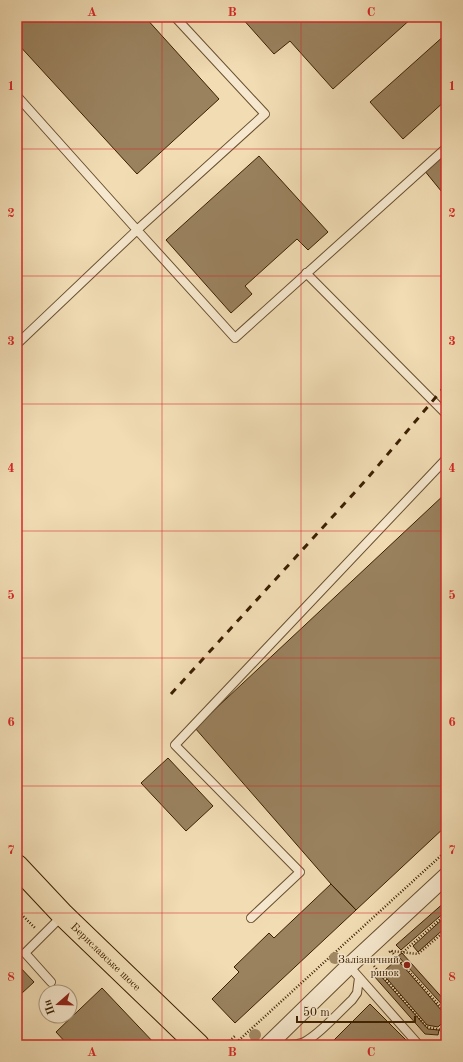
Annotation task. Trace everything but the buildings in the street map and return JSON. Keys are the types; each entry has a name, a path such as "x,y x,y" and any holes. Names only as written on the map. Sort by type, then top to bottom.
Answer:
{"main road":[{"name":"Бериславське шосе","path":"17,866 63,915 198,1045"}],"street":[{"path":"269,1044 354,972 446,876"}],"lane":[{"path":"17,344 137,230 265,114 175,17"},
{"path":"17,96 235,338 446,148"},
{"path":"306,273 446,414"},
{"path":"251,918 300,872 175,744 446,459"},
{"path":"51,982 26,953 63,915"},
{"path":"354,972 418,1044"},
{"path":"269,1044 301,1044 311,1038 352,1000 357,993 354,972"}],"path":[{"path":"243,1045 238,1040 446,851"},
{"path":"402,952 446,914"},
{"path":"391,950 418,954 446,930"},
{"path":"385,956 391,950"},
{"path":"391,950 445,1012 446,1026 441,1030"},
{"path":"354,972 374,966 380,961"},
{"path":"374,966 427,1027 441,1030 446,1036"},
{"path":"225,1045 234,1036"}],"railway":[{"path":"171,694 366,480 446,385"}],"place":[{"name":"Залізничний ринок","path":"407,965"}]}
